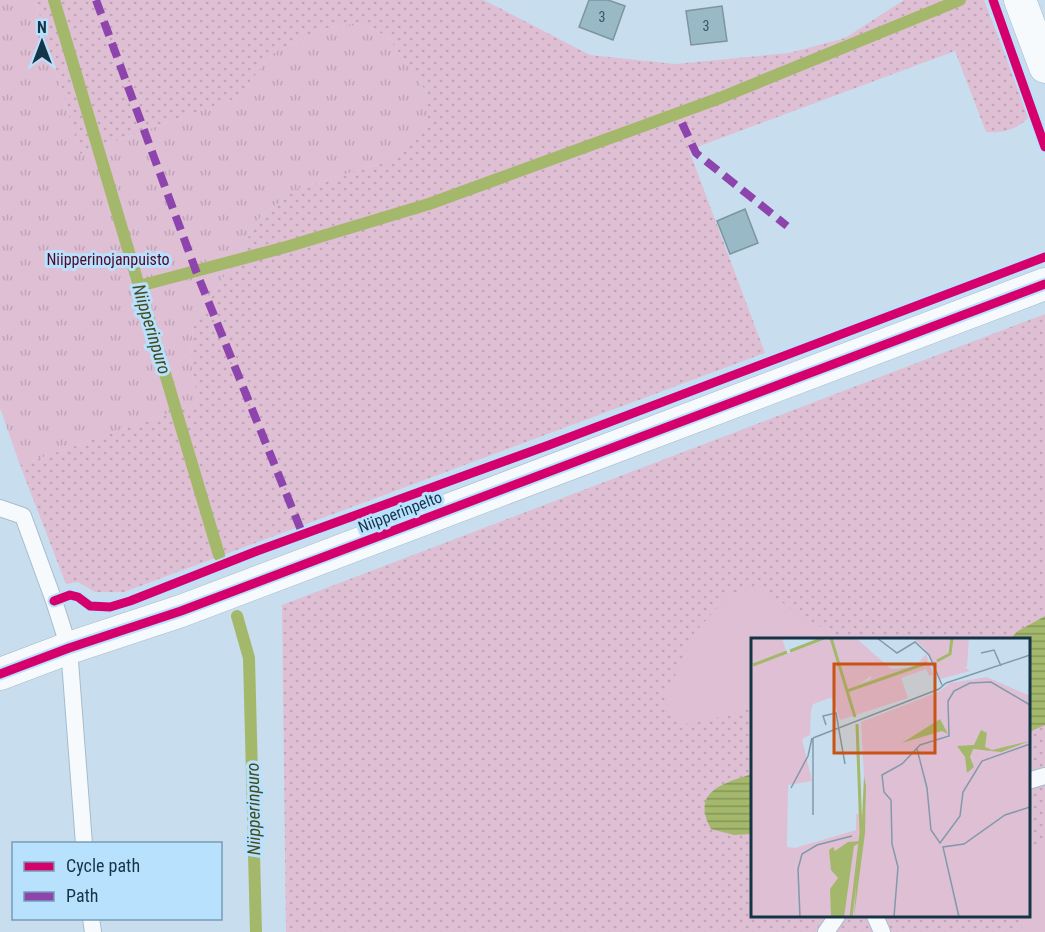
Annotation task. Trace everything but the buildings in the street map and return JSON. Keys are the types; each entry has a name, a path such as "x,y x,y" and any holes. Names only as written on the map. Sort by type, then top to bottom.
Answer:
{"street":[{"path":"1020,0 1045,67"},
{"name":"Niipperinpelto","path":"0,674 69,648 181,611 1045,284"}],"lane":[{"path":"0,508 23,516 69,648 84,842"},
{"path":"1030,781 1045,776"},
{"path":"826,932 836,917"},
{"path":"876,917 882,932"}],"green space":[{"name":"Niipperinojanpuisto","path":"0,0 35,0 80,154 237,98 272,54 319,30 356,23 387,36 429,96 426,123 406,151 382,163 297,189 261,216 193,327 190,357 198,403 20,465 0,408"},
{"path":"35,0 484,0 590,55 675,64 789,53 845,38 904,0 984,0 1029,117 1020,125 1009,130 986,132 955,51 689,150 765,353 124,592 95,592 78,582 66,584 20,465 198,403 190,357 193,327 261,216 297,189 382,163 429,96 387,36 356,23 319,30 272,54 237,98 80,154"},
{"path":"1045,314 1045,932 286,932 282,605"},
{"path":"758,586 835,638 751,638 751,704 730,715 685,724 672,713 665,699 694,633 730,594"},
{"path":"1045,840 1045,932 1024,932 1018,917 1030,917 1030,847"}],"shaded area":[{"path":"1045,616 1045,725 1030,732 1030,638 1011,638 1018,631"},
{"path":"751,774 751,834 734,835 711,829 706,816 707,798 712,791"}],"waterway":[{"name":"Niipperinpuro","path":"54,0 219,555"},
{"path":"139,286 286,247 429,204 720,98 960,0"},
{"name":"Niipperinpuro","path":"237,616 249,658 256,932"}],"marked path":[{"path":"96,0 196,271 303,535"},
{"path":"682,123 696,153 787,226"}],"cycle path":[{"path":"993,0 1045,147"},
{"path":"54,601 70,595 78,597 90,606 110,607 130,601 257,551 549,445 1045,257"},
{"path":"0,674 69,648 181,611 1045,284"}]}
